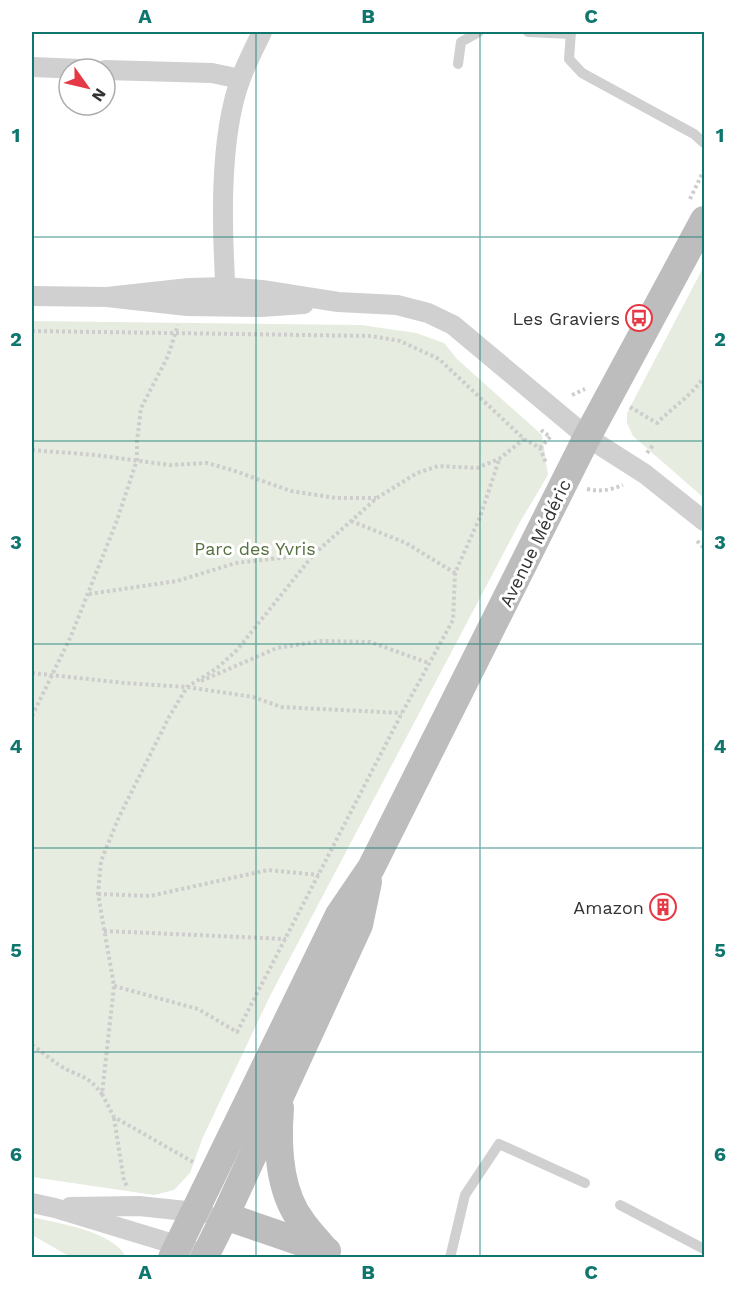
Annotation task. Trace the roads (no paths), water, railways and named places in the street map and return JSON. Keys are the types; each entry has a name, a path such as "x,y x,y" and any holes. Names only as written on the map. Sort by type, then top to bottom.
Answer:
{"main road":[{"name":"Avenue Médéric","path":"371,868 588,437 705,220"},
{"path":"210,1256 225,1216 359,925 371,868"},
{"path":"174,1252 339,915 371,868"},
{"path":"282,1092 278,1134 281,1165 288,1196 301,1221 333,1254"},
{"path":"225,1216 333,1254"}],"street":[{"path":"227,307 223,205 228,128 240,79 262,32"},
{"path":"32,67 57,68"},
{"path":"117,70 212,73 240,79"},
{"path":"107,297 189,288 226,287 262,290 338,302 397,305 428,313 453,325 588,437 645,474 705,521"},
{"path":"32,296 107,297 187,306 227,307 338,302"},
{"path":"32,1203 55,1208 174,1252 210,1256"},
{"path":"55,1208 139,1206 225,1216"}],"lane":[{"path":"458,64 461,42 479,32"},
{"path":"528,32 571,33 568,59 582,73 694,134 705,143"},
{"path":"450,1257 465,1195 499,1144 585,1183"},
{"path":"620,1205 705,1249"}],"place":[{"name":"Les Graviers","path":"639,318"},
{"name":"Amazon","path":"663,907"}],"park label":[{"name":"Parc des Yvris","path":"255,548"}]}
